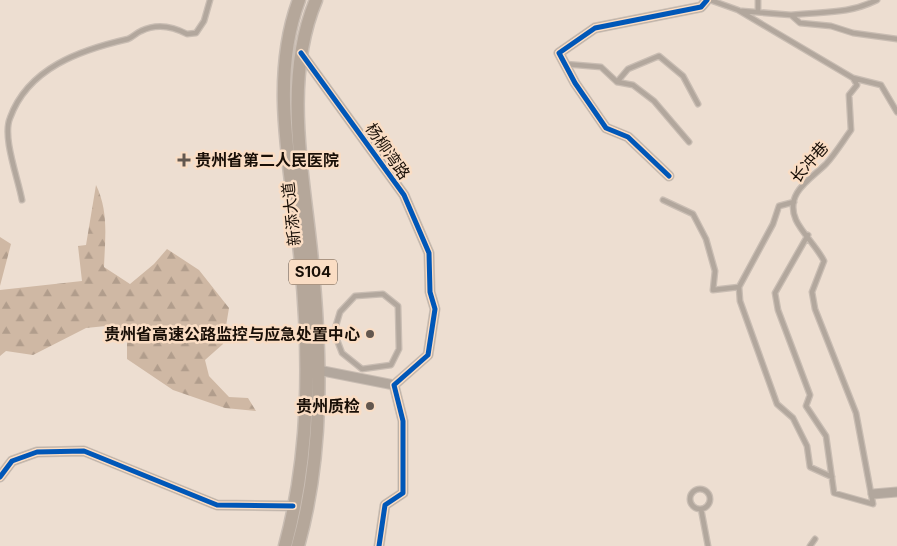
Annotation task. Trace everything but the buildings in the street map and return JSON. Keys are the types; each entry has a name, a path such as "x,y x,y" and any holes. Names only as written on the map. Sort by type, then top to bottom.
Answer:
{"main road":[{"name":"新添大道","path":"285,546 300,473 307,403 306,334 301,264 285,116 284,69 292,21 299,0"},
{"name":"新添大道","path":"298,546 312,475 318,403 318,333 298,114 301,53 306,26 316,0"}],"street":[{"path":"669,176 628,137 606,128 575,83 559,53 595,28 701,7 708,0"},
{"name":"杨柳湾路","path":"301,53 404,195 429,253 430,292 435,309 428,355 394,385"},
{"path":"318,370 394,385 404,421 403,493 385,505 379,546"},
{"path":"0,477 12,461 37,452 84,451 217,505 293,506"},
{"path":"873,494 897,492"}],"lane":[{"path":"22,200 8,137 9,119 23,92 41,72 71,57 107,43 131,38 140,31 155,26 175,27 187,34 196,33 204,21 210,0"},
{"path":"708,0 738,10 853,78 881,85 897,112"},
{"path":"758,0 758,12"},
{"path":"738,10 791,15 839,13 861,8 877,0"},
{"path":"791,15 800,23 831,26 853,32 897,39"},
{"path":"617,82 628,70 659,56 683,76 698,104"},
{"path":"565,64 601,67 617,82 633,85 654,101 689,142"},
{"name":"长冲巷","path":"853,78 857,85 849,95 851,130 826,164 801,185 794,202 796,219 824,261 812,292 815,308 856,413 873,494"},
{"path":"663,200 693,214 706,239 715,271 713,290 739,287"},
{"path":"794,202 779,206 773,224 739,287 740,301 777,404 793,418 807,446 810,467 832,477"},
{"path":"808,235 775,293 778,310 810,395 806,406 826,436 834,493 873,504 873,494"},
{"path":"383,294 398,306 399,349 391,365 362,369 342,353 334,332 340,312 355,296 383,294"},
{"path":"318,333 334,332"},
{"path":"697,489 704,490 710,497 707,506 702,510 692,506 689,500 691,493 697,489"},
{"path":"702,510 708,546"},
{"path":"810,546 815,539"}],"green space":[{"path":"96,185 105,215 104,267 130,284 154,264 167,249 199,270 229,308 223,344 205,360 209,376 229,397 248,398 256,411 225,408 173,390 127,359 127,342 106,326 86,328 33,355 6,351 0,356 0,290 82,281 78,246 86,245"},
{"path":"0,237 11,244 0,286"}],"cycle path":[{"path":"669,176 628,137 606,128 575,83 559,53 595,28 701,7 707,0"},
{"path":"301,53 404,195 429,253 430,292 435,309 428,355 394,385 403,421 403,493 385,505 379,546"},
{"path":"0,477 12,461 37,452 84,451 217,505 293,506"}],"place":[{"name":"贵州省第二人民医院","path":"184,160"},
{"name":"贵州省高速公路监控与应急处置中心","path":"370,334"},
{"name":"贵州质检","path":"370,406"}]}
